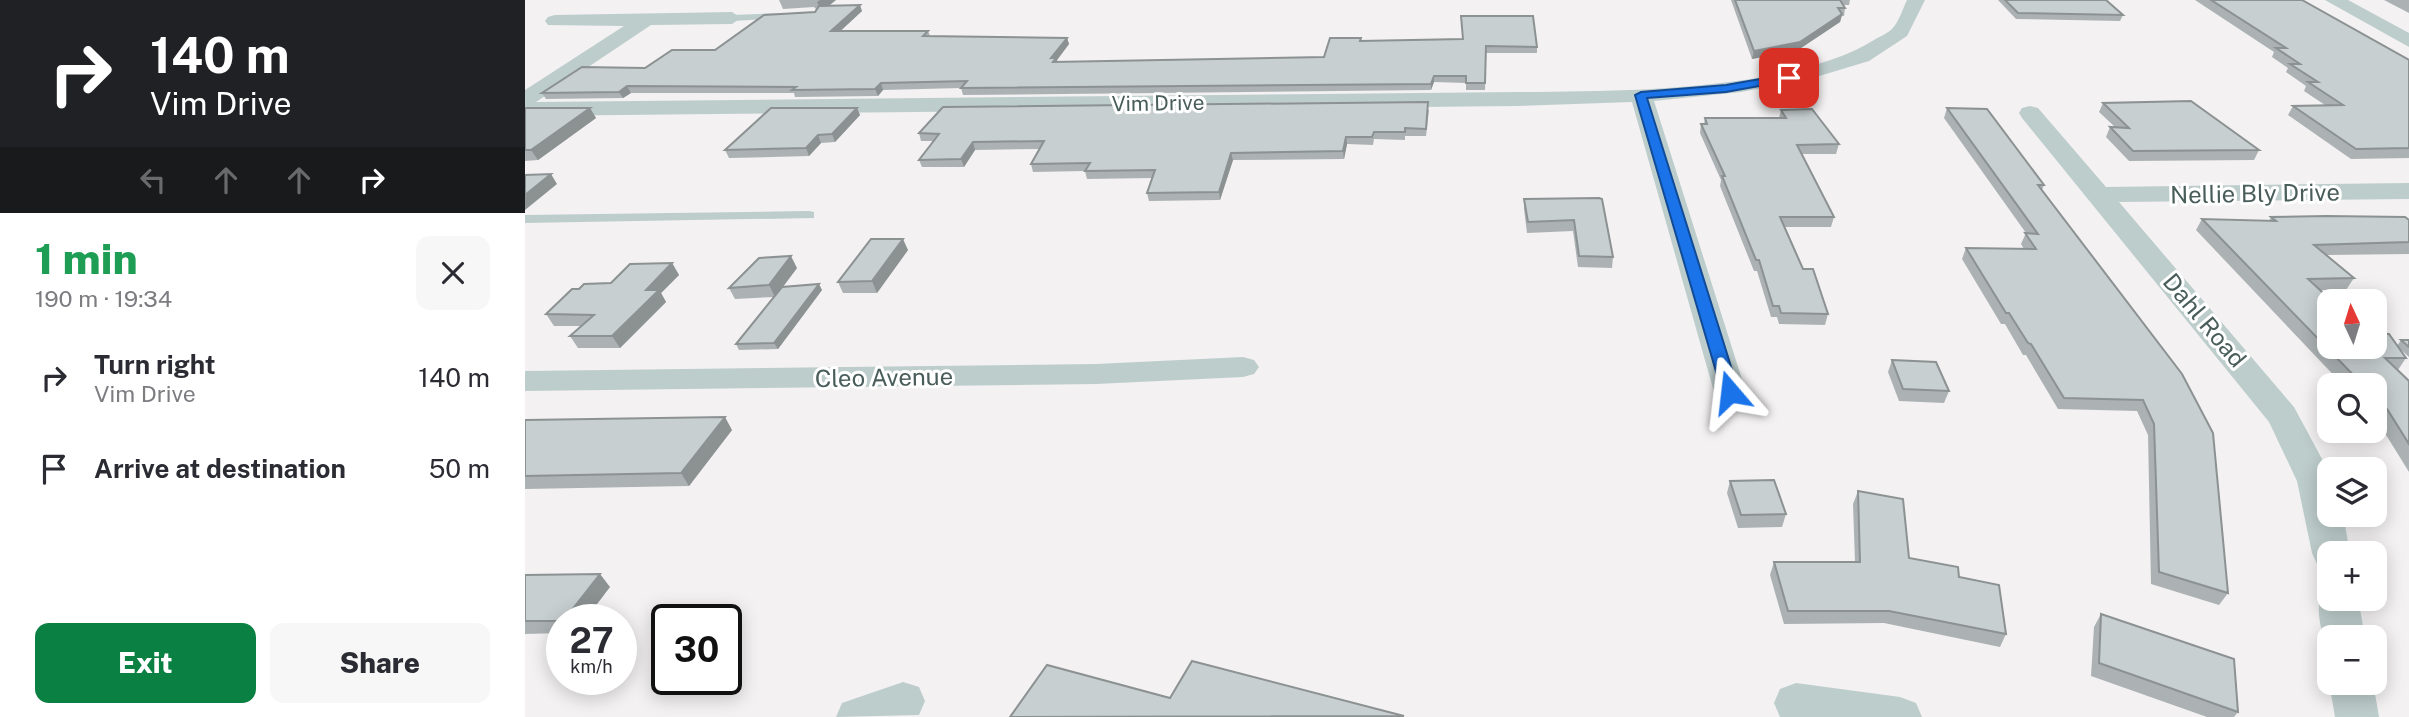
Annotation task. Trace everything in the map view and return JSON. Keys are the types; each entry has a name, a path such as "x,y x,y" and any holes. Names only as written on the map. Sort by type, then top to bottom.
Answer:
{"street":[{"name":"Vim Drive","path":"525,109 1489,100 1726,89 1789,78 1830,67 1880,47 1910,22 1916,0"},
{"path":"2334,0 2409,41"},
{"path":"555,21 732,18"},
{"path":"525,100 644,21"},
{"path":"1641,95 1730,392"},
{"name":"Dahl Road","path":"2030,113 2283,415 2316,477 2329,541"},
{"name":"Nellie Bly Drive","path":"2101,195 2409,191"},
{"name":"Cleo Avenue","path":"525,382 1096,374 1243,367"},
{"path":"2353,695 2357,717"},
{"path":"858,717 903,701"},
{"path":"1796,703 1900,717"}],"lane":[{"path":"732,18 788,16"},
{"path":"525,219 809,215"}],"building":[{"path":"1735,0 1840,0 1845,8 1838,8 1842,14 1800,42 1754,51"},
{"path":"2005,0 2106,0 2123,15 2018,13"},
{"path":"2211,0 2302,0 2409,60 2409,148 2356,149 2293,106 2343,105 2308,82 2318,82 2290,64 2300,64 2276,48 2286,48"},
{"path":"860,5 831,31 928,31 923,36 1067,38 1051,58 1056,58 1053,62 1324,57 1330,38 1361,38 1360,41 1463,39 1461,16 1533,16 1537,47 1486,46 1485,83 1466,83 1466,76 1434,76 1431,84 961,88 967,81 881,83 875,89 627,86 619,92 542,93 582,67 645,68 672,50 715,50 764,15 815,12 819,6"},
{"path":"2191,101 2259,150 2133,151 2110,127 2129,128 2103,103"},
{"path":"1428,102 1426,129 1405,128 1405,132 1374,132 1372,137 1346,137 1343,151 1231,153 1219,192 1147,193 1155,170 1085,171 1090,163 1031,164 1044,141 973,142 961,159 919,160 939,134 919,133 943,107"},
{"path":"525,108 590,108 531,150 525,150"},
{"path":"771,108 857,108 832,134 818,135 806,148 725,150"},
{"path":"1947,108 1987,109 2044,185 2038,185 2182,374 2213,433 2228,593 2159,572 2154,424 2143,400 2064,398 1966,248 2036,249 2025,233 2038,234"},
{"path":"1812,109 1839,144 1797,145 1834,217 1780,217 1803,269 1813,269 1828,314 1781,313 1779,306 1773,306 1759,260 1756,260 1722,176 1725,176 1701,124 1707,124 1705,118 1786,118 1781,110"},
{"path":"551,174 525,195 525,175"},
{"path":"1524,199 1602,199 1613,257 1579,256 1574,220 1528,222"},
{"path":"2271,217 2405,217 2409,220 2409,242 2314,245 2354,278 2308,279 2319,289 2317,338 2202,219 2276,221"},
{"path":"871,239 903,239 872,281 838,282"},
{"path":"791,256 769,285 729,288 759,258"},
{"path":"672,263 646,290 659,290 612,336 570,336 594,315 546,314 572,289 579,289 584,284 611,283 630,264"},
{"path":"819,284 774,343 736,344 782,287"},
{"path":"2387,334 2389,334 2406,358 2387,358"},
{"path":"2338,359 2386,359 2409,381 2409,444 2387,409 2387,373 2351,373"},
{"path":"1892,360 1936,362 1949,391 1903,389"},
{"path":"725,417 681,473 525,476 525,420"},
{"path":"1774,480 1786,514 1741,515 1730,481"},
{"path":"1858,491 1903,499 1909,558 1958,567 1959,577 1999,585 2006,634 1889,611 1788,611 1774,562 1860,562"},
{"path":"600,574 577,604 546,604 546,621 525,621 525,575"},
{"path":"2101,614 2234,659 2238,712 2099,663"},
{"path":"1192,661 1404,716 1010,717 1047,665 1170,698"}],"route":[{"path":"1730,392 1641,95 1726,89 1789,78"}]}
